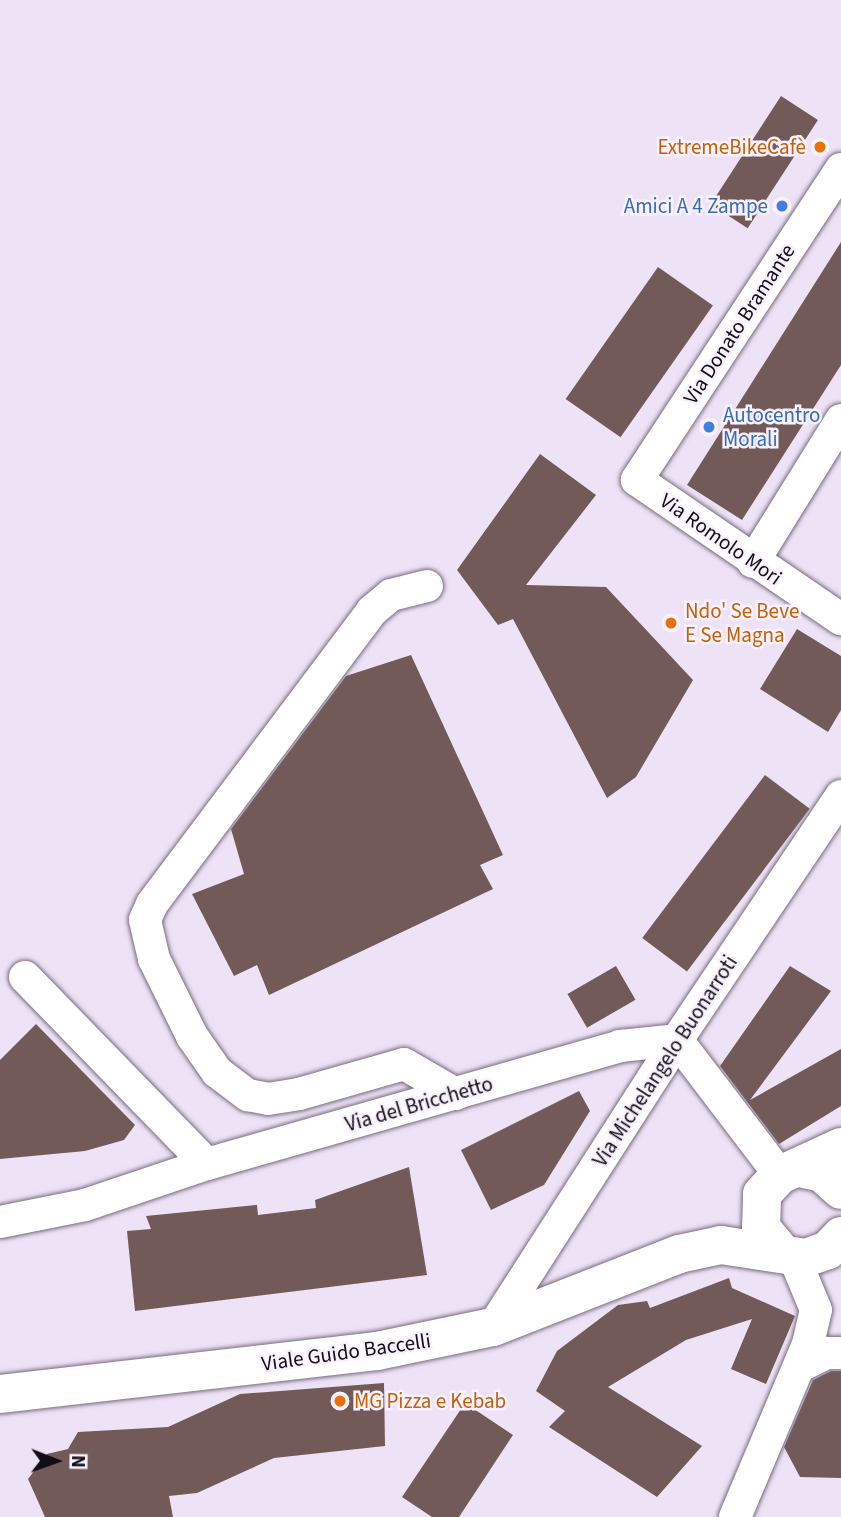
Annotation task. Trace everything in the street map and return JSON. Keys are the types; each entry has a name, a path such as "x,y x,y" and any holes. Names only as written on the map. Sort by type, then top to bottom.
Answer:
{"main road":[{"name":"Viale Guido Baccelli","path":"678,1254 706,1228 841,1147"},
{"path":"789,1255 761,1228 779,1182 822,1173 841,1190"},
{"name":"Viale Guido Baccelli","path":"0,1394 377,1351 493,1327 678,1254 722,1245 789,1255 817,1256 839,1250"}],"street":[{"name":"Via Donato Bramante","path":"637,480 841,169"},
{"path":"753,562 841,420"},
{"name":"Via Romolo Mori","path":"637,480 753,562 841,619"},
{"path":"427,586 391,595 372,611 152,904 145,920 154,960 192,1036 217,1072 248,1095 268,1099 311,1092 404,1064 456,1094"},
{"name":"Via Michelangelo Buonarroti","path":"493,1327 677,1040 841,796"},
{"path":"25,977 206,1164"},
{"path":"677,1040 779,1182"},
{"name":"Via del Bricchetto","path":"0,1222 85,1205 206,1164 620,1046 677,1040"},
{"path":"735,1517 800,1366 816,1310 789,1255"},
{"path":"800,1366 827,1353 841,1353"}],"building":[{"path":"781,96 818,120 748,228 711,204"},
{"path":"841,242 841,365 742,520 687,485"},
{"path":"658,267 713,305 621,437 566,399"},
{"path":"540,454 596,495 526,585 606,587 693,680 636,777 607,798 513,619 498,625 457,570"},
{"path":"797,629 841,656 841,710 828,732 760,689"},
{"path":"411,655 503,855 480,865 493,889 269,995 257,965 234,976 192,894 244,874 231,829 346,676"},
{"path":"765,775 810,809 687,972 642,938"},
{"path":"616,966 636,1000 587,1028 568,994"},
{"path":"790,966 831,991 750,1100 841,1049 841,1106 779,1144 720,1066"},
{"path":"36,1024 135,1125 124,1140 85,1151 0,1159 0,1060"},
{"path":"579,1091 590,1111 544,1185 491,1210 461,1150"},
{"path":"409,1167 427,1275 135,1311 127,1231 151,1229 146,1216 257,1205 258,1215 316,1208 315,1200"},
{"path":"729,1278 732,1288 795,1316 766,1384 731,1369 752,1319 686,1340 608,1387 702,1446 657,1497 549,1427 565,1411 536,1391 557,1351 618,1305 647,1301 650,1308"},
{"path":"831,1371 841,1371 841,1478 800,1477 784,1447 813,1380"},
{"path":"384,1383 385,1446 274,1458 197,1493 169,1496 173,1517 45,1517 28,1479 47,1454 68,1449 78,1432 168,1427 240,1394"},
{"path":"465,1403 513,1435 459,1517 432,1517 402,1497"}],"place":[{"name":"ExtremeBikeCafè","path":"820,147"},
{"name":"Amici A 4 Zampe","path":"782,206"},
{"name":"Autocentro Morali","path":"709,427"},
{"name":"Ndo' Se Beve E Se Magna","path":"671,623"},
{"name":"MG Pizza e Kebab","path":"340,1401"}]}
